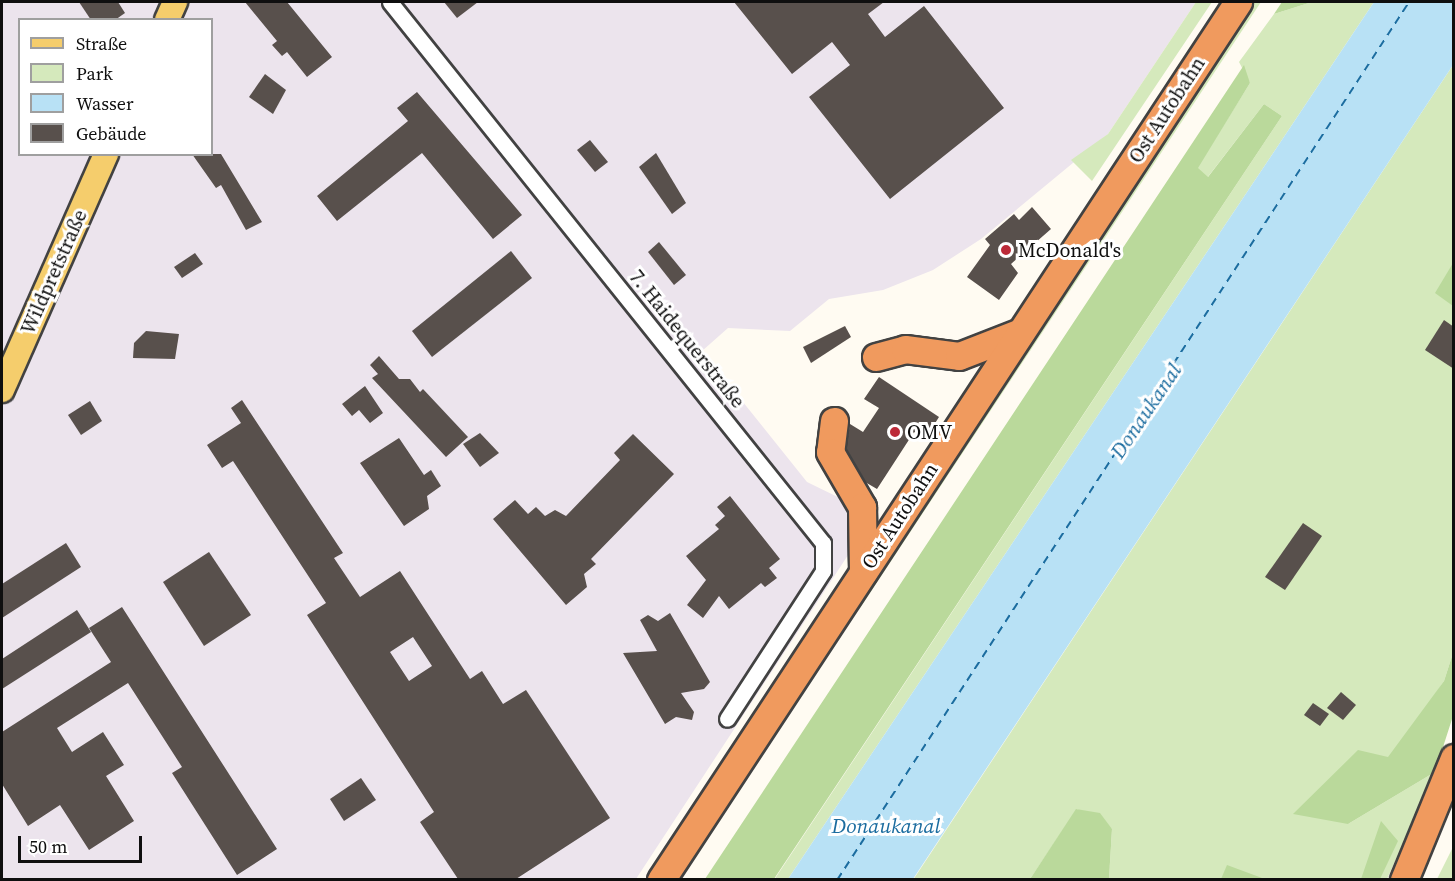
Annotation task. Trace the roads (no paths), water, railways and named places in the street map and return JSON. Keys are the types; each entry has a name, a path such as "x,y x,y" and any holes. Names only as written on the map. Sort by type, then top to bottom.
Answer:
{"highway":[{"name":"Ost Autobahn","path":"661,879 1238,2"},
{"path":"876,357 909,339 959,356 1021,332"},
{"path":"834,421 830,452 862,507 863,573"},
{"path":"1404,879 1454,758"}],"main road":[{"path":"168,18 175,2"},
{"name":"Wildpretstraße","path":"2,390 105,156"}],"street":[{"name":"7. Haidequerstraße","path":"390,2 823,543 823,571 727,719"}],"water":[{"name":"Donaukanal","path":"1374,2 1453,2 1453,65 913,879 788,879"}],"place":[{"name":"McDonald's","path":"1006,250"},
{"name":"OMV","path":"895,432"}]}
